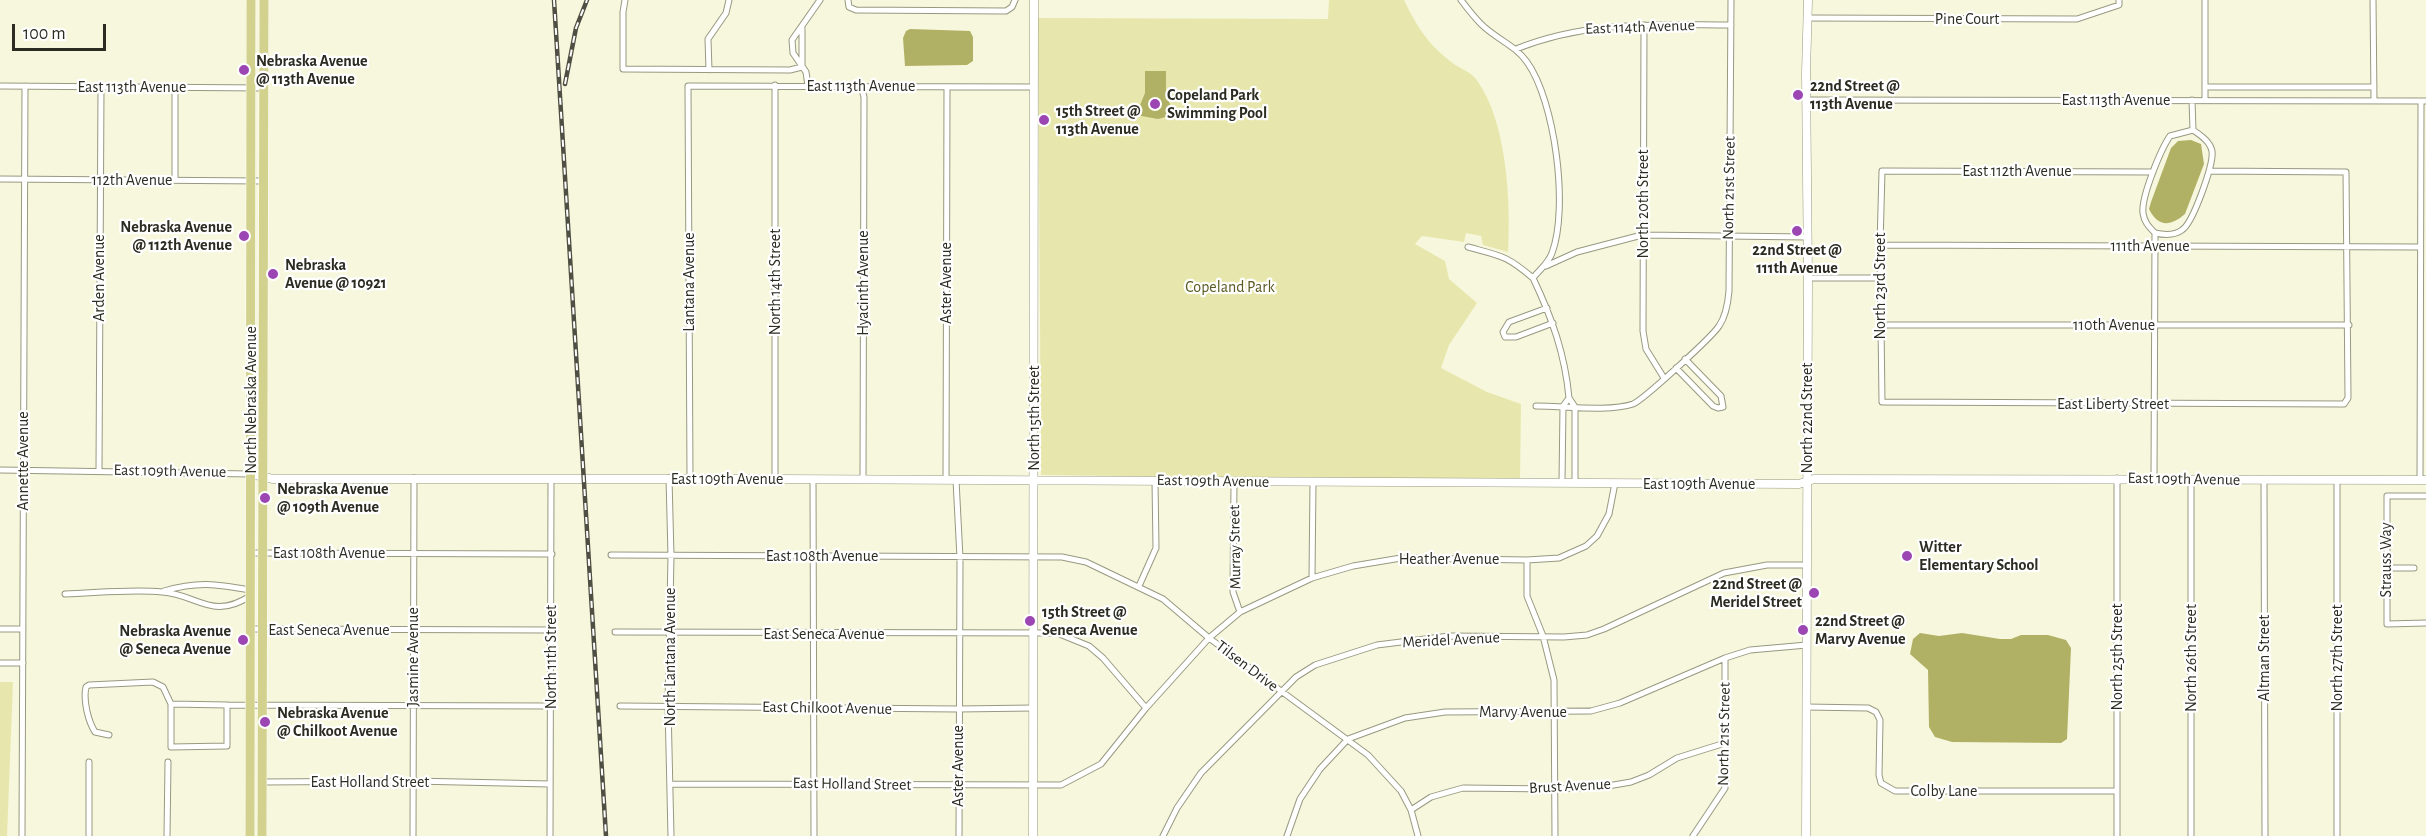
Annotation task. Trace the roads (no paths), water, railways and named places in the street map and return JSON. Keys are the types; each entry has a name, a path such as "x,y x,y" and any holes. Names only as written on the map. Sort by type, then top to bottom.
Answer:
{"main road":[{"name":"North Nebraska Avenue","path":"250,836 251,0"},
{"name":"North Nebraska Avenue","path":"262,836 264,0"},
{"path":"251,77 264,78"},
{"path":"251,368 264,368"},
{"path":"250,748 257,775 263,782"}],"street":[{"path":"625,0 623,69 790,70 802,67"},
{"path":"709,70 708,39 726,13 729,0"},
{"path":"808,86 807,75 791,46 794,34 802,28 820,0"},
{"path":"848,0 850,8 856,10 1006,11 1012,7 1015,0"},
{"name":"North 15th Street","path":"1033,836 1034,0"},
{"path":"1461,0 1482,26 1516,49 1528,63 1545,100 1554,139 1559,187 1558,218 1552,253 1546,266"},
{"name":"North 21st Street","path":"1536,406 1620,407 1635,403 1650,393 1719,326 1727,307 1731,0"},
{"name":"North 22nd Street","path":"1806,836 1808,0"},
{"name":"Pine Court","path":"1808,18 2077,19 2119,5 2119,0"},
{"path":"2205,0 2205,100"},
{"path":"2373,0 2374,101"},
{"name":"East 114th Avenue","path":"1516,49 1546,37 1581,29 1644,25 1731,25"},
{"name":"North 20th Street","path":"1644,25 1643,331 1646,349 1664,378"},
{"path":"802,28 802,67"},
{"name":"North 14th Street","path":"775,85 775,479"},
{"name":"East 113th Avenue","path":"0,86 264,88"},
{"name":"Annette Avenue","path":"22,836 25,86"},
{"name":"East 113th Avenue","path":"688,86 1034,87"},
{"name":"Lantana Avenue","path":"688,86 690,478"},
{"name":"Hyacinth Avenue","path":"861,86 864,97 862,480"},
{"name":"Arden Avenue","path":"99,470 100,87"},
{"path":"175,87 175,179"},
{"name":"Aster Avenue","path":"946,87 946,480"},
{"path":"2205,87 2374,87"},
{"name":"East 113th Avenue","path":"1806,99 2423,101"},
{"path":"2192,100 2193,130"},
{"path":"2423,101 2420,247 2423,480"},
{"path":"2193,130 2205,139 2211,149 2209,171 2192,217 2183,230 2166,236 2155,233 2145,222 2142,209 2153,172 2170,136 2193,130"},
{"name":"East 112th Avenue","path":"1882,171 2153,172"},
{"name":"North 23rd Street","path":"1881,402 1882,171"},
{"path":"2209,171 2346,172 2349,325"},
{"name":"112th Avenue","path":"0,179 263,181"},
{"path":"2154,479 2155,233"},
{"path":"1533,278 1546,266 1576,252 1642,235 1808,237"},
{"name":"111th Avenue","path":"1880,245 2420,247"},
{"path":"1468,247 1504,256 1533,278 1547,308 1563,356 1569,398 1575,407 1575,482"},
{"path":"1808,278 1880,278"},
{"path":"1547,308 1509,322 1503,332 1505,337 1516,337 1553,323"},
{"name":"110th Avenue","path":"1880,325 2349,325"},
{"name":"East Liberty Street","path":"1881,402 2344,405 2348,398 2349,325"},
{"path":"1676,368 1713,406 1723,407 1721,396 1685,359"},
{"path":"1562,482 1563,406 1569,398"},
{"name":"East 109th Avenue","path":"0,470 251,474 273,479 690,478 1799,484 1807,481 2117,478 2423,480"},
{"name":"Jasmine Avenue","path":"413,836 414,478"},
{"name":"North 11th Street","path":"550,836 551,478"},
{"name":"North Lantana Avenue","path":"669,478 671,556 668,706 671,836"},
{"name":"North 25th Street","path":"2117,478 2117,836"},
{"name":"North 26th Street","path":"2191,479 2191,836"},
{"path":"813,480 814,836"},
{"name":"Aster Avenue","path":"956,480 960,558 958,836"},
{"name":"Altman Street","path":"2264,480 2265,836"},
{"name":"North 27th Street","path":"2337,480 2337,836"},
{"path":"1139,586 1156,548 1155,481"},
{"name":"Murray Street","path":"1234,482 1233,592 1240,612"},
{"path":"1312,578 1313,482"},
{"name":"Heather Avenue","path":"1033,785 1061,785 1101,764 1146,708 1209,638 1240,612 1312,578 1353,566 1401,558 1527,560 1558,558 1586,546 1597,536 1604,525 1613,500 1615,483"},
{"name":"Strauss Way","path":"2426,496 2386,496 2386,624 2426,623"},
{"name":"East 108th Avenue","path":"250,553 552,554"},
{"name":"East 108th Avenue","path":"611,555 1032,557"},
{"name":"Tilsen Drive","path":"1032,557 1062,557 1086,562 1139,586 1175,607 1209,638 1368,754 1401,791 1411,810 1418,836"},
{"path":"1527,560 1527,596 1543,636 1554,680 1554,836"},
{"name":"Meridel Avenue","path":"1163,836 1177,808 1201,773 1296,677 1315,664 1377,645 1449,636 1587,635 1724,573 1767,565 1807,565"},
{"path":"2386,568 2414,568"},
{"path":"163,592 186,584 207,583 250,593"},
{"path":"65,594 163,592 214,606 229,606 250,593"},
{"path":"0,629 23,629"},
{"name":"East Seneca Avenue","path":"250,629 552,630"},
{"name":"East Seneca Avenue","path":"615,632 1057,633 1089,646 1146,708"},
{"name":"Marvy Avenue","path":"1287,836 1300,799 1320,769 1348,740 1405,718 1445,712 1591,711 1620,704 1725,658 1750,650 1807,645"},
{"name":"North 21st Street","path":"1693,836 1725,788 1725,658"},
{"path":"0,663 23,663"},
{"path":"109,735 95,732 92,727 84,694 86,687 90,685 153,682 163,687 171,704 171,747 227,746 227,705"},
{"path":"171,704 551,706"},
{"name":"East Chilkoot Avenue","path":"620,706 1033,708"},
{"name":"Colby Lane","path":"1806,708 1868,708 1876,712 1880,720 1879,775 1881,783 1895,790 2116,791"},
{"name":"Brust Avenue","path":"1411,810 1431,797 1463,788 1555,789 1602,787 1631,782 1649,775 1677,758 1725,743"},
{"path":"88,836 89,762"},
{"path":"167,836 168,762"},
{"name":"East Holland Street","path":"263,782 413,781 550,784"},
{"name":"East Holland Street","path":"671,784 1033,785"}],"railway":[{"path":"554,0 606,836"},
{"path":"565,84 576,28 587,0"}],"place":[{"name":"Nebraska Avenue @ 113th Avenue","path":"244,70"},
{"name":"22nd Street @ 113th Avenue","path":"1798,95"},
{"name":"Copeland Park Swimming Pool","path":"1155,104"},
{"name":"15th Street @ 113th Avenue","path":"1044,120"},
{"name":"22nd Street @ 111th Avenue","path":"1797,231"},
{"name":"Nebraska Avenue @ 112th Avenue","path":"244,236"},
{"name":"Nebraska Avenue @ 10921","path":"273,274"},
{"name":"Nebraska Avenue @ 109th Avenue","path":"265,498"},
{"name":"Witter Elementary School","path":"1907,556"},
{"name":"22nd Street @ Meridel Street","path":"1814,593"},
{"name":"15th Street @ Seneca Avenue","path":"1030,621"},
{"name":"22nd Street @ Marvy Avenue","path":"1803,630"},
{"name":"Nebraska Avenue @ Seneca Avenue","path":"243,640"},
{"name":"Nebraska Avenue @ Chilkoot Avenue","path":"265,722"}],"park label":[{"name":"Copeland Park","path":"1230,287"}]}
